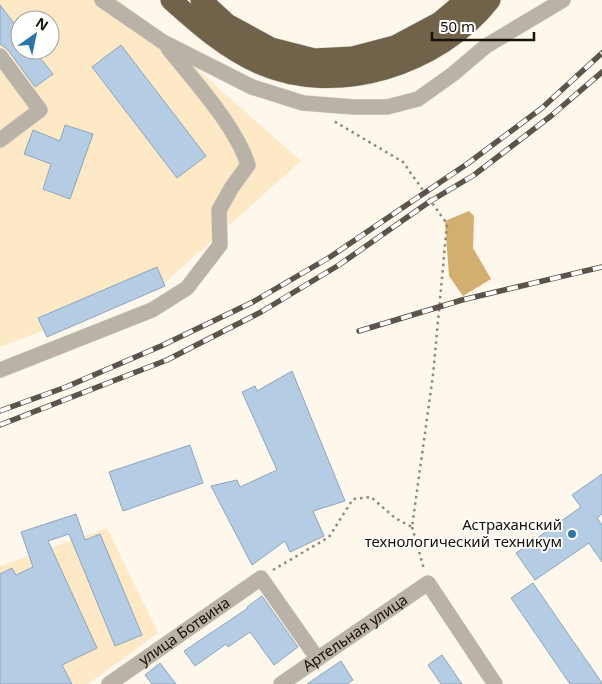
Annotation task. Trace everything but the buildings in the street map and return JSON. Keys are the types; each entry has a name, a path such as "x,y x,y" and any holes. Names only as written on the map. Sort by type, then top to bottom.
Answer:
{"highway":[{"path":"171,0 217,40 261,65 308,77 356,76 403,63 450,39 490,0"},
{"path":"201,0 227,24 272,48 314,59 354,57 395,46 440,22 466,0"}],"street":[{"path":"102,0 163,42 252,87 303,103 387,107 418,99 453,74 486,46 563,0"},
{"path":"0,370 152,310 187,288 220,245 219,210 232,187 248,165 244,150 204,93 163,42"},
{"path":"0,56 40,110 0,140"},
{"path":"261,578 316,658"},
{"name":"улица Ботвина","path":"118,681 261,578"},
{"path":"428,582 495,684"},
{"name":"Артельная улица","path":"281,684 428,582"}],"path":[{"path":"328,118 404,162 447,224 433,376 412,528 428,582"},
{"path":"261,578 329,537 353,499 371,496 394,518 412,528"}],"shaded area":[{"path":"0,0 119,0 301,161 162,285 0,347"},
{"path":"469,211 474,216 473,248 491,279 463,296 449,276 445,221"},
{"path":"107,528 158,633 88,684 0,684 0,566"}],"railway":[{"path":"0,411 66,387 161,346 253,302 330,257 467,164 542,108 602,53"},
{"path":"0,425 167,360 261,312 339,265 429,202 474,175 551,116 602,72"},
{"path":"359,331 462,300 602,267"}],"place":[{"name":"Астраханский технологический техникум","path":"572,534"}]}
